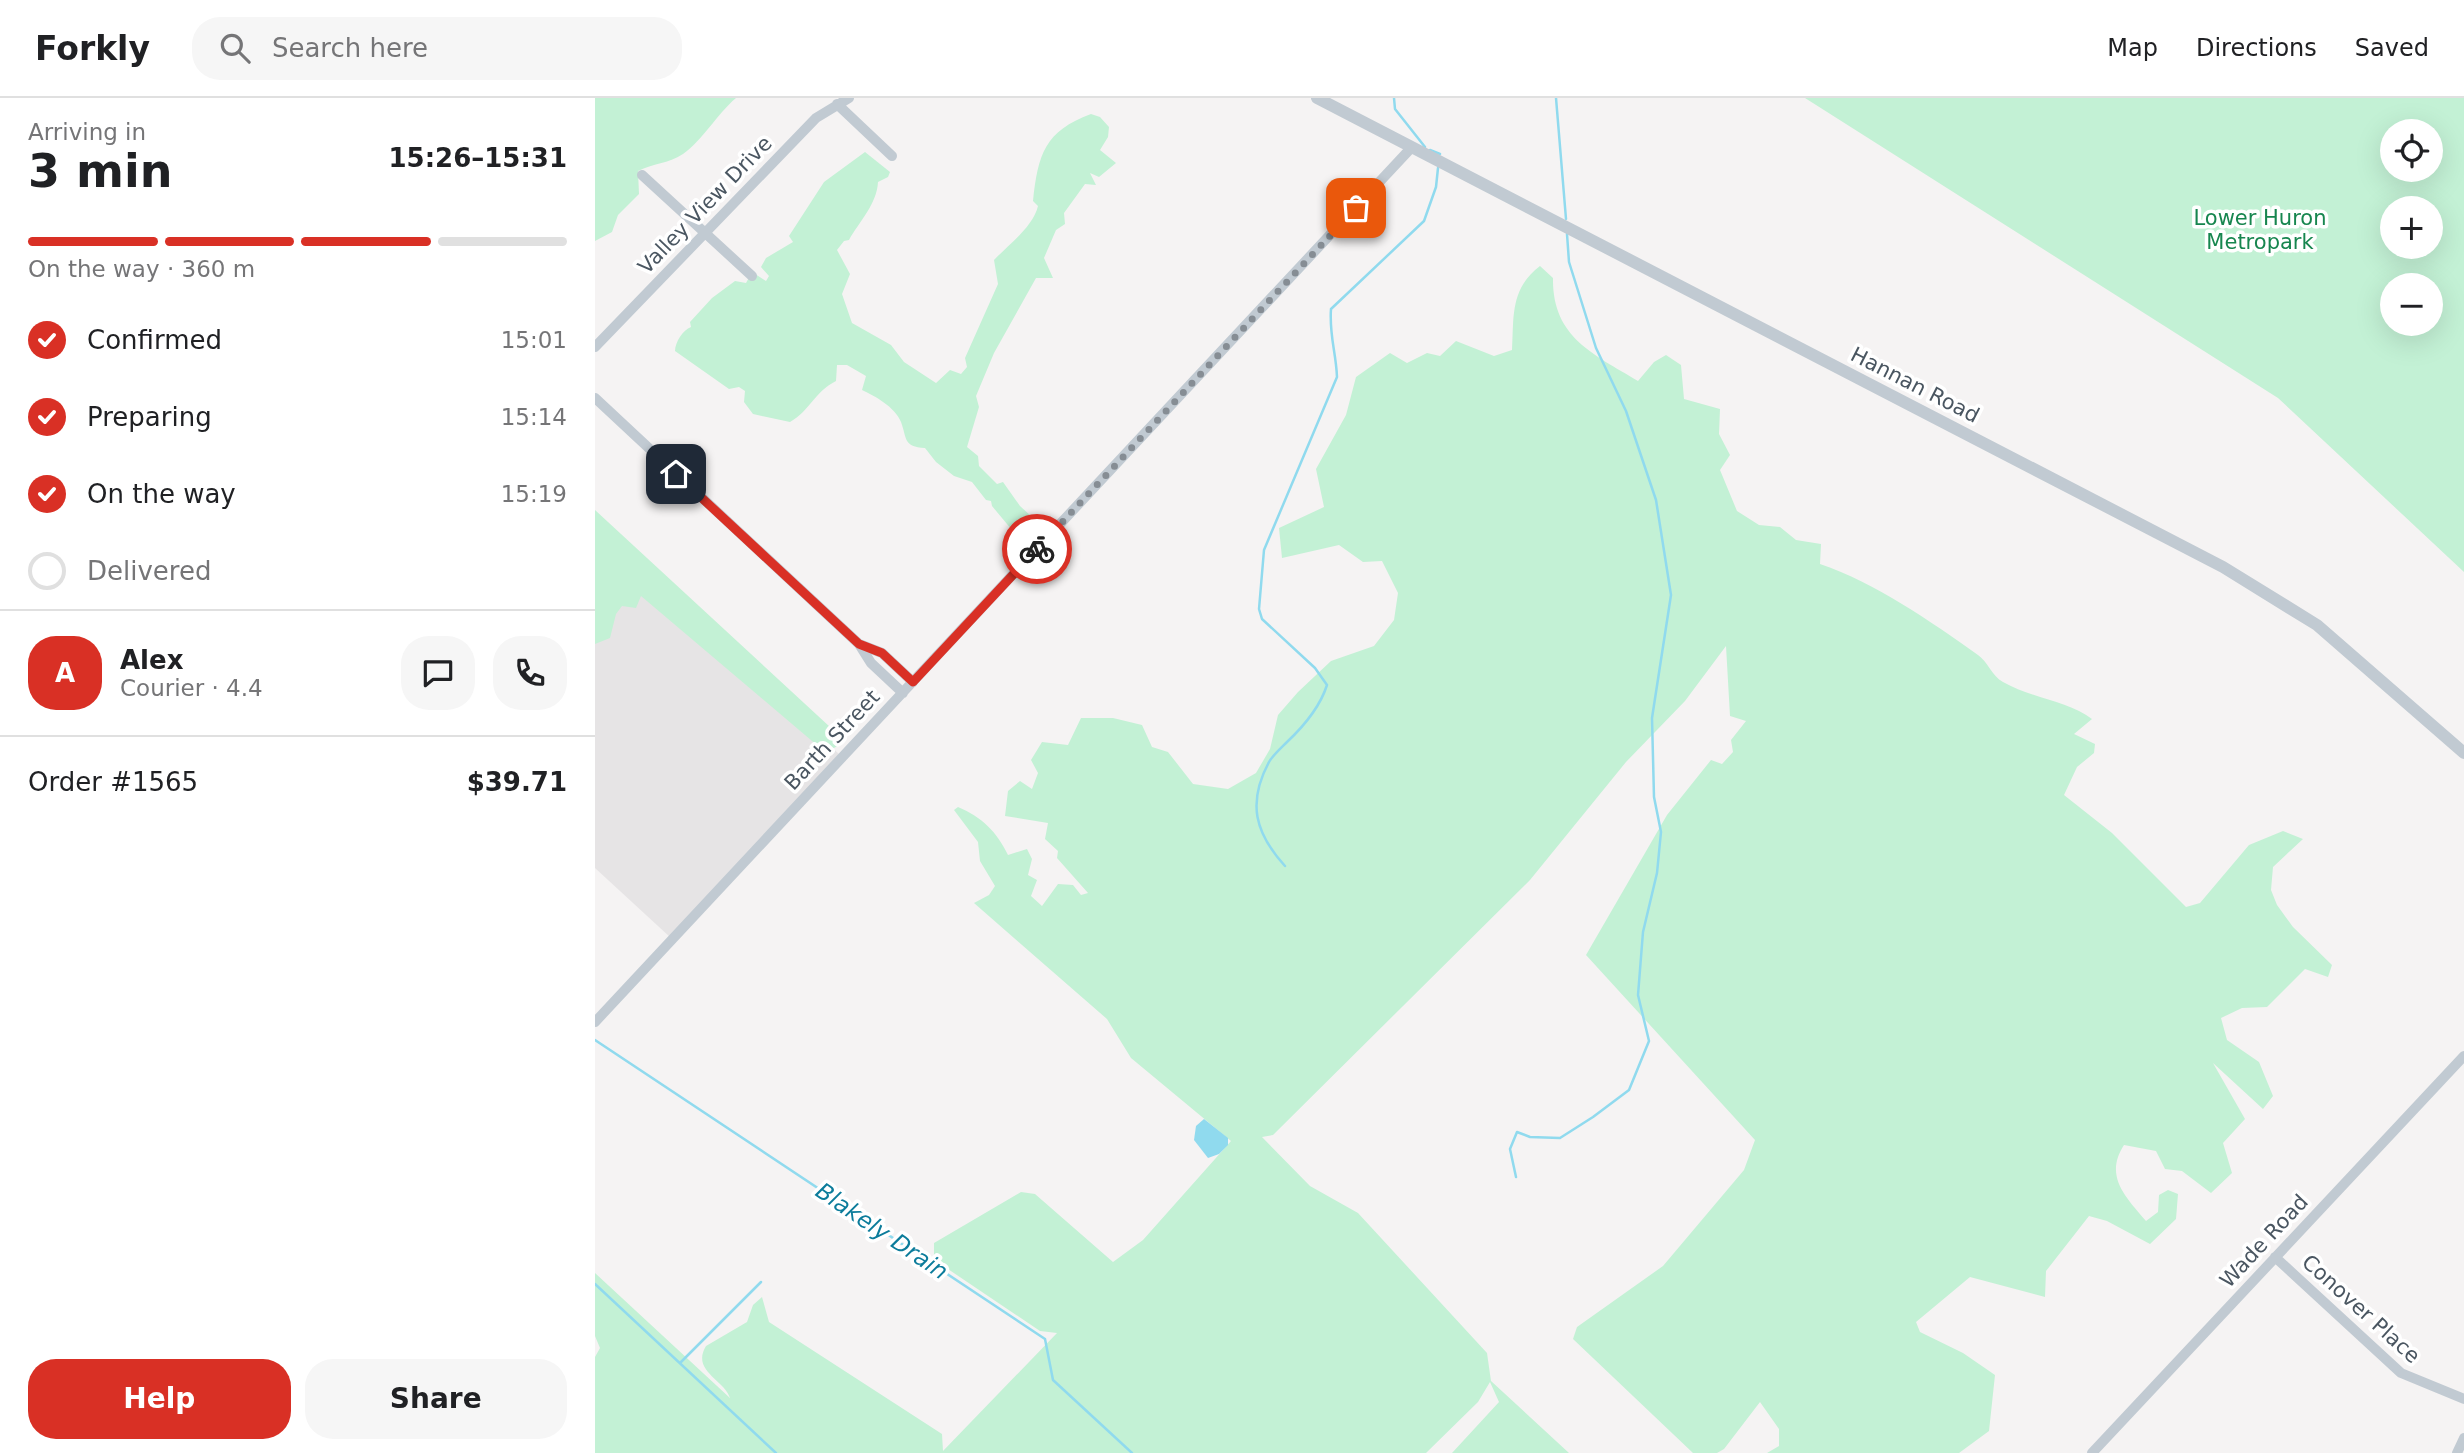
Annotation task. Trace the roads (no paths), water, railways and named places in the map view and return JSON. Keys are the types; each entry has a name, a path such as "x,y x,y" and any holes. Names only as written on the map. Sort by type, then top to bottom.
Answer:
{"street":[{"name":"Valley View Drive","path":"595,347 816,118 849,98"},
{"name":"Hannan Road","path":"1317,98 2245,579 2335,638 2464,753"},
{"path":"838,104 892,156"},
{"name":"Barth Street","path":"595,1022 1412,147"},
{"path":"642,174 752,276"},
{"path":"595,398 859,644 871,663 903,693"},
{"path":"859,644 882,653 913,682"},
{"name":"Wade Road","path":"2092,1453 2464,1056"},
{"name":"Conover Place","path":"2275,1258 2401,1373 2464,1399"},
{"path":"2460,1451 2464,1438"}],"water":[{"path":"1204,1119 1228,1138 1228,1145 1219,1154 1208,1158 1194,1140 1196,1126"}],"waterway":[{"path":"1394,98 1395,109 1425,147"},
{"path":"1556,98 1566,219"},
{"path":"1430,150 1440,154"},
{"path":"1285,866 1261,829 1256,804 1258,791 1271,759 1311,716 1327,685 1315,668 1262,619 1259,609 1264,550 1337,377 1331,309 1424,221 1436,187 1438,168"},
{"path":"1516,1177 1510,1149 1517,1132 1530,1137 1560,1138 1629,1090 1649,1041 1638,995 1643,932 1657,873 1661,832 1654,797 1652,718 1671,595 1656,500 1626,411 1596,348 1569,262 1567,234"},
{"name":"Blakely Drain","path":"595,1040 1045,1339 1053,1380 1132,1453"},
{"path":"680,1363 761,1282"},
{"path":"595,1284 776,1453"}],"park label":[{"name":"Lower Huron Metropark","path":"2260,230"}]}
